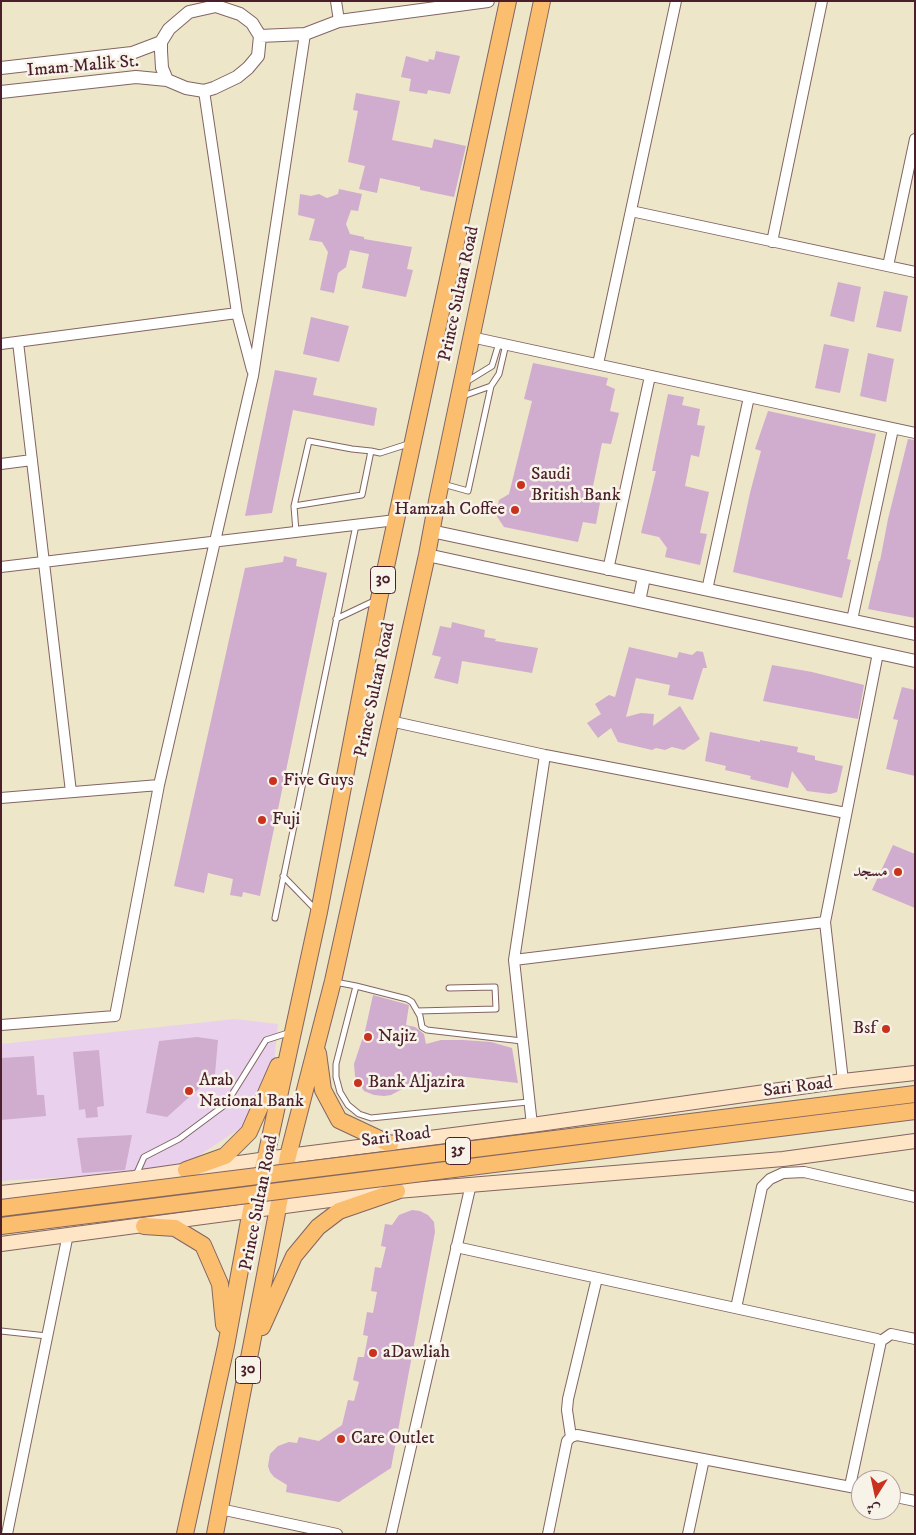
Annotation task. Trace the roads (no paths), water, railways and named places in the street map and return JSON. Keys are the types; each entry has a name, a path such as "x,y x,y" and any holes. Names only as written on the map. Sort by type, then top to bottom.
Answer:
{"main road":[{"name":"Prince Sultan Road","path":"185,1534 226,1346 251,1210 294,1032 379,599 508,1"},
{"name":"Prince Sultan Road","path":"215,1534 288,1156 332,981 427,555 440,484 542,1"},
{"path":"186,1170 225,1156 249,1132 294,1032"},
{"path":"316,1044 323,1090 339,1120 390,1144"},
{"path":"1,1193 134,1178 264,1161 288,1156 532,1126 843,1081 915,1073"},
{"name":"Sari Road","path":"1,1208 915,1094"},
{"name":"35","path":"1,1226 915,1111"},
{"path":"1,1244 397,1191 783,1159 915,1140"},
{"path":"390,1144 325,1162 319,1167 316,1177 320,1186 328,1188 397,1191"},
{"path":"134,1178 196,1179 210,1192 203,1206 144,1226"},
{"path":"251,1352 294,1256 318,1227 340,1211 397,1191"},
{"path":"144,1226 175,1228 203,1245 220,1284 226,1346"}],"street":[{"path":"336,1 339,21"},
{"path":"260,36 305,34 339,21 488,1"},
{"path":"598,364 676,1"},
{"path":"772,242 822,1"},
{"path":"203,5 216,6 240,14 252,23 260,36 258,56 248,68 224,83 204,91 186,88 167,80 162,68 162,42 169,29 183,16 203,5"},
{"path":"1,1025 114,1016 159,785 253,376 305,34"},
{"name":"Imam Malik St.","path":"1,68 132,53 162,42"},
{"name":"Imam Malik St.","path":"1,92 136,77 167,80"},
{"path":"204,91 237,313 253,376"},
{"path":"888,266 915,138"},
{"path":"631,210 915,272"},
{"path":"1,344 237,313"},
{"path":"471,337 915,433"},
{"path":"18,342 71,792"},
{"path":"608,570 650,376"},
{"path":"707,590 749,397"},
{"path":"852,620 893,429"},
{"path":"1,464 32,460"},
{"path":"1,567 396,520"},
{"path":"431,531 644,578 915,634"},
{"path":"427,555 915,660"},
{"path":"638,601 644,578"},
{"path":"843,1081 825,922 878,652"},
{"path":"390,721 545,754 846,813"},
{"path":"532,1126 514,960 545,754"},
{"path":"1,798 159,785"},
{"path":"514,960 825,922"},
{"path":"736,1308 762,1187 770,1179 783,1174 804,1172 915,1197"},
{"path":"391,1534 471,1184"},
{"path":"7,1534 68,1234"},
{"path":"456,1247 877,1339 881,1342"},
{"path":"571,1437 568,1399 597,1278"},
{"path":"548,1534 567,1441 577,1435 850,1486 881,1342 891,1334 915,1339"},
{"path":"688,1534 704,1459"},
{"path":"901,1498 915,1501"},
{"path":"220,1510 337,1534"}],"lane":[{"path":"440,484 468,491 491,386 499,374 503,343"},
{"path":"460,391 492,366 503,343"},
{"path":"460,391 491,386"},
{"path":"296,532 294,506 309,441 380,453 413,443"},
{"path":"294,506 362,495 370,451"},
{"path":"275,918 356,524"},
{"path":"336,619 379,599"},
{"path":"283,876 319,912"},
{"path":"332,981 407,999 412,1002 420,1016 422,1027 427,1030 522,1040"},
{"path":"356,986 336,1064 336,1077 340,1092 348,1105 359,1114 371,1118 528,1102"},
{"path":"417,1011 496,1009 495,987 449,988"},
{"path":"134,1178 144,1157 179,1139 226,1104 266,1040 294,1032"},
{"path":"1,1331 47,1336"}],"place":[{"name":"Saudi British Bank","path":"521,485"},
{"name":"Hamzah Coffee","path":"515,510"},
{"name":"Five Guys","path":"273,781"},
{"name":"Fuji","path":"262,820"},
{"name":"مسجد","path":"898,872"},
{"name":"Bsf","path":"886,1029"},
{"name":"Najiz","path":"368,1037"},
{"name":"Bank Aljazira","path":"358,1083"},
{"name":"Arab National Bank","path":"189,1091"},
{"name":"aDawliah","path":"373,1353"},
{"name":"Care Outlet","path":"341,1439"}]}
